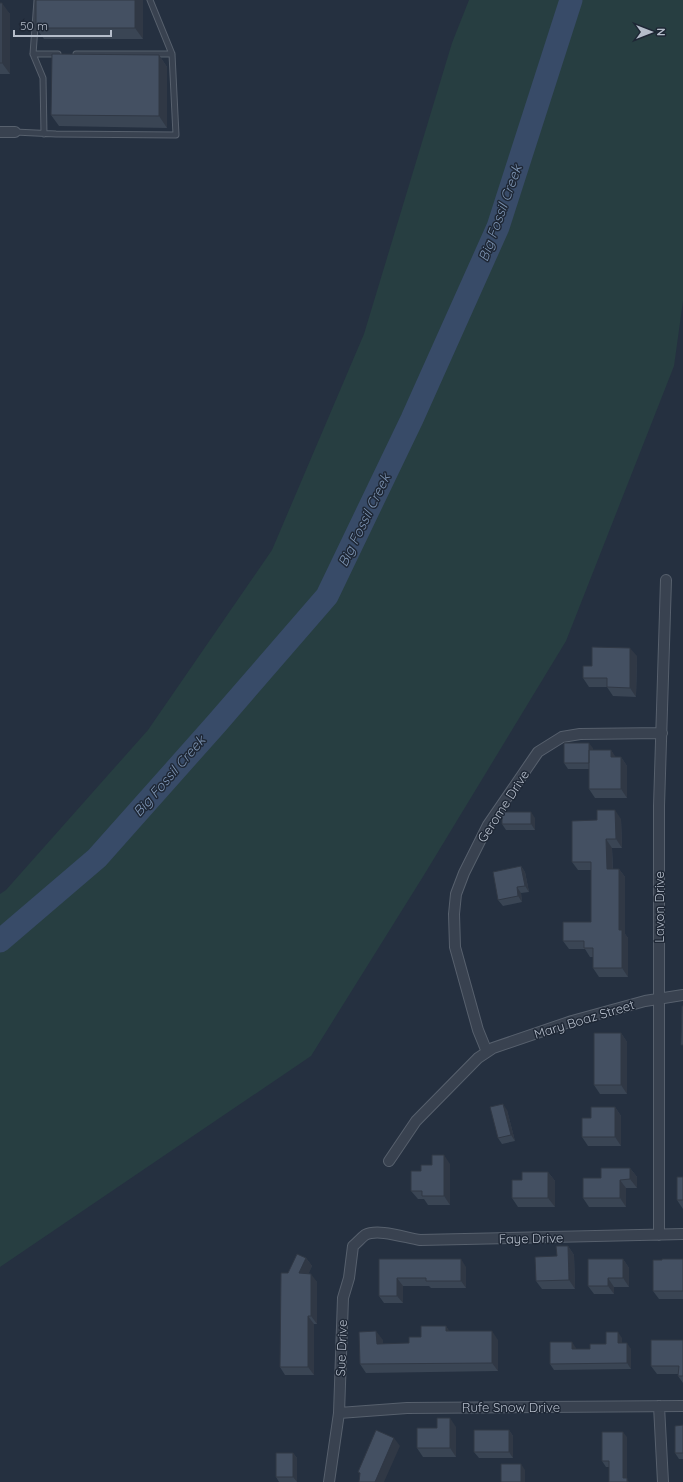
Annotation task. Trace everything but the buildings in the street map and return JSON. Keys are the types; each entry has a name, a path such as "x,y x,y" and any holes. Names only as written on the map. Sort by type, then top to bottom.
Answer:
{"street":[{"path":"0,132 15,132"},
{"name":"Lavon Drive","path":"660,1235 660,806 666,580"},
{"name":"Gerome Drive","path":"487,1052 478,1030 455,947 454,914 456,894 464,873 488,826 538,752 562,737 580,734 662,733"},
{"name":"Mary Boaz Street","path":"487,1052 493,1048 572,1021 645,1001 683,995"},
{"path":"389,1161 416,1121 478,1058 487,1052"},
{"name":"Faye Drive","path":"380,1233 420,1240 683,1234"},
{"name":"Sue Drive","path":"329,1482 339,1413 342,1298 349,1278 353,1246 366,1235 380,1233"},
{"path":"660,1406 663,1482"},
{"name":"Rufe Snow Drive","path":"339,1413 407,1408 683,1406"}],"lane":[{"path":"36,0 33,54 43,78 44,134"},
{"path":"15,132 44,134 176,135 172,54 150,0"},
{"path":"33,54 64,54"},
{"path":"72,54 172,54"}],"green space":[{"path":"469,0 683,0 683,301 674,366 566,641 424,875 311,1056 0,1267 0,894 6,890 148,730 272,550 364,334 452,43"}],"waterway":[{"name":"Big Fossil Creek","path":"0,941 97,858 327,596 412,419 498,227 571,0"}]}
